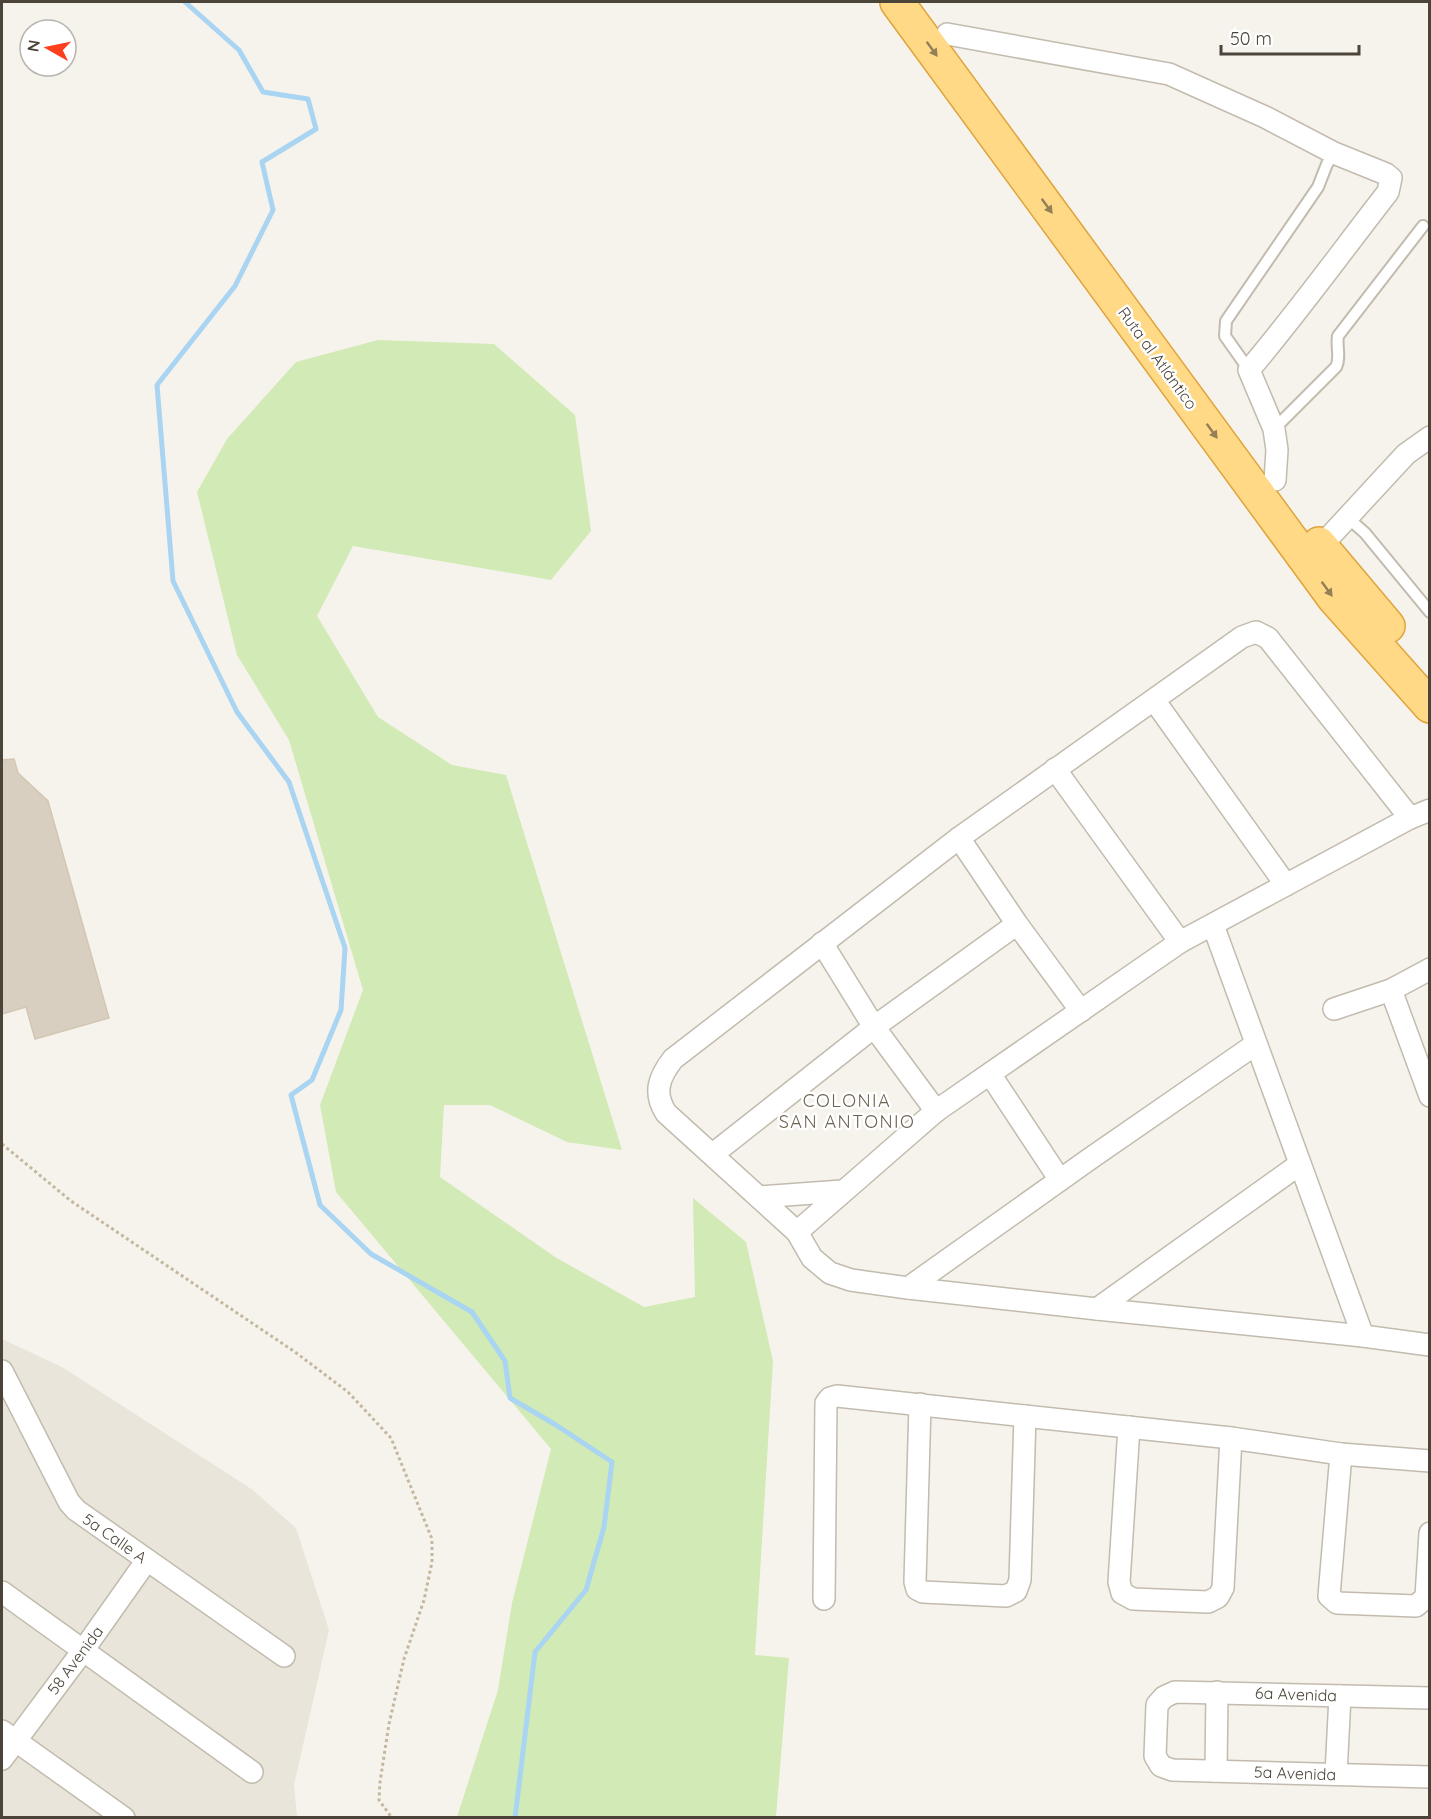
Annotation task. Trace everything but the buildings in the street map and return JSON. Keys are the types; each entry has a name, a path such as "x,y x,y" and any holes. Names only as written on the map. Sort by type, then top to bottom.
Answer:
{"highway":[{"name":"Ruta al Atlántico","path":"897,2 1334,598 1430,706"},
{"name":"Ruta al Atlántico","path":"924,2 1321,546 1402,644 1430,672"}],"street":[{"path":"947,34 1169,74 1391,178 1388,192 1249,370 1274,429 1277,450 1275,480"},
{"path":"1321,546 1406,454 1430,437"},
{"path":"797,1232 936,1111 1180,942 1420,814 1268,638 1256,632 1242,637 958,838 674,1059 665,1070 657,1094 666,1113 797,1232 812,1258 830,1273 851,1280 1430,1345"},
{"path":"1154,700 1286,885"},
{"path":"1055,769 1180,942"},
{"path":"958,838 1081,1011"},
{"path":"713,1154 874,1027 1017,924"},
{"path":"1213,925 1363,1336"},
{"path":"822,943 874,1027 936,1111"},
{"path":"1334,1010 1391,990 1430,969"},
{"path":"1391,990 1430,1096"},
{"path":"908,1288 1256,1044"},
{"path":"990,1074 1060,1180"},
{"path":"1096,1309 1300,1164"},
{"path":"759,1197 842,1191"},
{"name":"5a Calle A","path":"2,1371 69,1502 76,1510 284,1656"},
{"path":"824,1599 826,1402 837,1396 1232,1438 1341,1454 1430,1461"},
{"path":"920,1404 915,1582 917,1589 923,1592 1006,1596 1016,1591 1020,1580 1025,1416"},
{"path":"1129,1427 1119,1582 1122,1593 1133,1599 1208,1602 1218,1597 1223,1588 1232,1438"},
{"path":"1341,1454 1329,1596 1332,1599 1337,1603 1416,1606 1422,1602 1426,1597 1430,1533"},
{"name":"58 Avenida","path":"2,1759 8,1736 82,1652 147,1560"},
{"path":"2,1592 82,1652 252,1772"},
{"name":"6a Avenida","path":"1161,1766 1155,1756 1157,1705 1164,1697 1175,1692 1430,1698"},
{"path":"1216,1771 1217,1692"},
{"path":"1336,1774 1340,1696"},
{"path":"8,1736 124,1818"},
{"name":"5a Avenida","path":"1161,1766 1172,1770 1430,1777"}],"lane":[{"path":"1249,370 1225,336 1226,321 1318,187 1334,153"},
{"path":"1274,429 1339,363 1336,344 1338,336 1423,226"},
{"path":"1348,518 1365,533 1430,612"}],"path":[{"path":"2,1144 71,1201 295,1352 348,1392 391,1438 432,1539 432,1562 424,1600 404,1659 389,1724 380,1782 379,1800 392,1818"}],"shaded area":[{"path":"2,1339 62,1367 253,1490 296,1528 329,1630 294,1785 297,1817 2,1817"}],"green space":[{"path":"378,340 494,344 575,415 591,531 551,580 353,546 317,616 378,717 452,765 506,775 622,1150 567,1142 490,1105 444,1105 440,1177 555,1257 644,1307 695,1297 693,1198 746,1242 773,1361 755,1655 789,1658 776,1817 457,1817 498,1690 512,1603 551,1449 336,1192 320,1105 363,990 289,740 237,655 197,492 227,439 296,362"}],"waterway":[{"path":"185,2 239,50 263,92 308,99 316,129 262,162 273,210 235,286 157,385 173,581 237,712 289,782 345,948 341,1010 312,1080 291,1095 320,1205 371,1254 472,1312 505,1361 510,1398 612,1462 604,1527 586,1590 535,1652 515,1818"}],"district":[{"name":"COLONIA SAN ANTONIO","path":"847,1110"}]}
